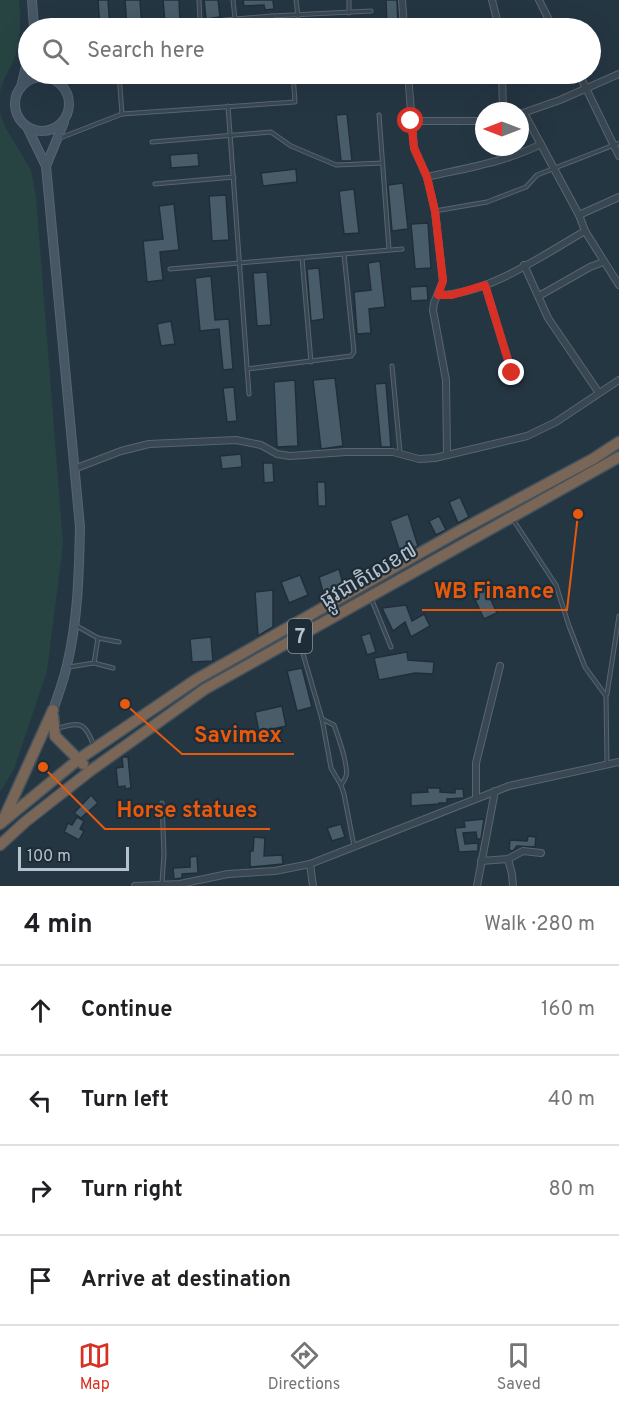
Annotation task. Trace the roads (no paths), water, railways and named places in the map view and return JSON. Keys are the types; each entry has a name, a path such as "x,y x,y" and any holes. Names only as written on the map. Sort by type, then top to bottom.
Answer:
{"highway":[{"name":"ផ្លូវជាតិលេខ៧","path":"0,823 79,759 197,679 459,531 593,459 619,442"},
{"name":"ផ្លូវជាតិលេខ៧","path":"0,845 25,822 90,771 205,689 511,516 618,460"},
{"path":"459,531 467,541"},
{"path":"312,615 318,626"},
{"path":"197,679 205,689"},
{"path":"53,710 55,736 90,771"},
{"path":"0,823 11,805 53,710"}],"street":[{"path":"32,0 33,18"},
{"path":"402,0 403,18"},
{"path":"492,0 496,18"},
{"path":"539,0 548,18"},
{"path":"601,82 619,74"},
{"path":"21,84 16,95 16,113 27,127 35,131 52,130 65,118"},
{"path":"20,87 24,84"},
{"path":"46,166 69,110 69,100 61,84"},
{"path":"409,84 414,148 427,177 435,211 443,281 433,310 446,380 447,454"},
{"path":"502,84 503,102"},
{"path":"584,84 617,144 619,156"},
{"path":"529,111 595,84"},
{"path":"411,121 475,121"},
{"path":"529,125 555,168 585,231 619,285"},
{"path":"27,127 46,166 80,526 75,625 67,667 53,710"},
{"path":"427,177 501,160 524,153 541,144"},
{"path":"579,215 619,197"},
{"path":"438,295 452,295 485,285 585,231"},
{"path":"539,296 603,262"},
{"path":"524,265 548,318 598,393"},
{"path":"485,285 512,373"},
{"path":"74,469 121,451 149,444 236,440 261,445 277,454 290,456 346,452 393,452 419,459 527,436 556,422 619,380"},
{"path":"476,798 476,763 500,666"},
{"path":"135,886 190,882 228,873 275,871 310,864 495,791 544,777 619,762"},
{"path":"477,886 495,791"},
{"path":"481,861 508,859 523,851 541,853"},
{"path":"508,859 513,886"},
{"path":"310,864 313,886"}],"lane":[{"path":"199,0 200,18"},
{"path":"233,0 235,18"},
{"path":"296,0 298,16"},
{"path":"349,0 349,13"},
{"path":"247,18 371,11"},
{"path":"120,84 122,114"},
{"path":"59,139 122,114 295,102 294,84"},
{"path":"228,106 249,394"},
{"path":"379,115 389,250"},
{"path":"152,142 271,132 291,146 336,165 383,163"},
{"path":"435,211 487,202 526,187 537,175 617,144"},
{"path":"155,184 234,177"},
{"path":"170,269 402,249"},
{"path":"247,369 351,356 354,352 344,254"},
{"path":"302,258 311,362"},
{"path":"392,366 400,454"},
{"path":"511,516 556,585 585,667 606,696"},
{"path":"370,596 390,647"},
{"path":"608,764 606,696 619,616"},
{"path":"75,625 98,638 119,642"},
{"path":"298,637 322,719 331,768 341,785 354,846"},
{"path":"94,663 98,638"},
{"path":"67,667 94,663 113,668"},
{"path":"322,719 334,725 338,734 346,768 346,776 341,785"},
{"path":"53,730 73,723 80,725 88,731 94,749"},
{"path":"162,803 164,854 162,885"}],"place":[{"name":"WB Finance","path":"578,514"},
{"name":"Savimex","path":"125,704"},
{"name":"Horse statues","path":"43,767"}]}
